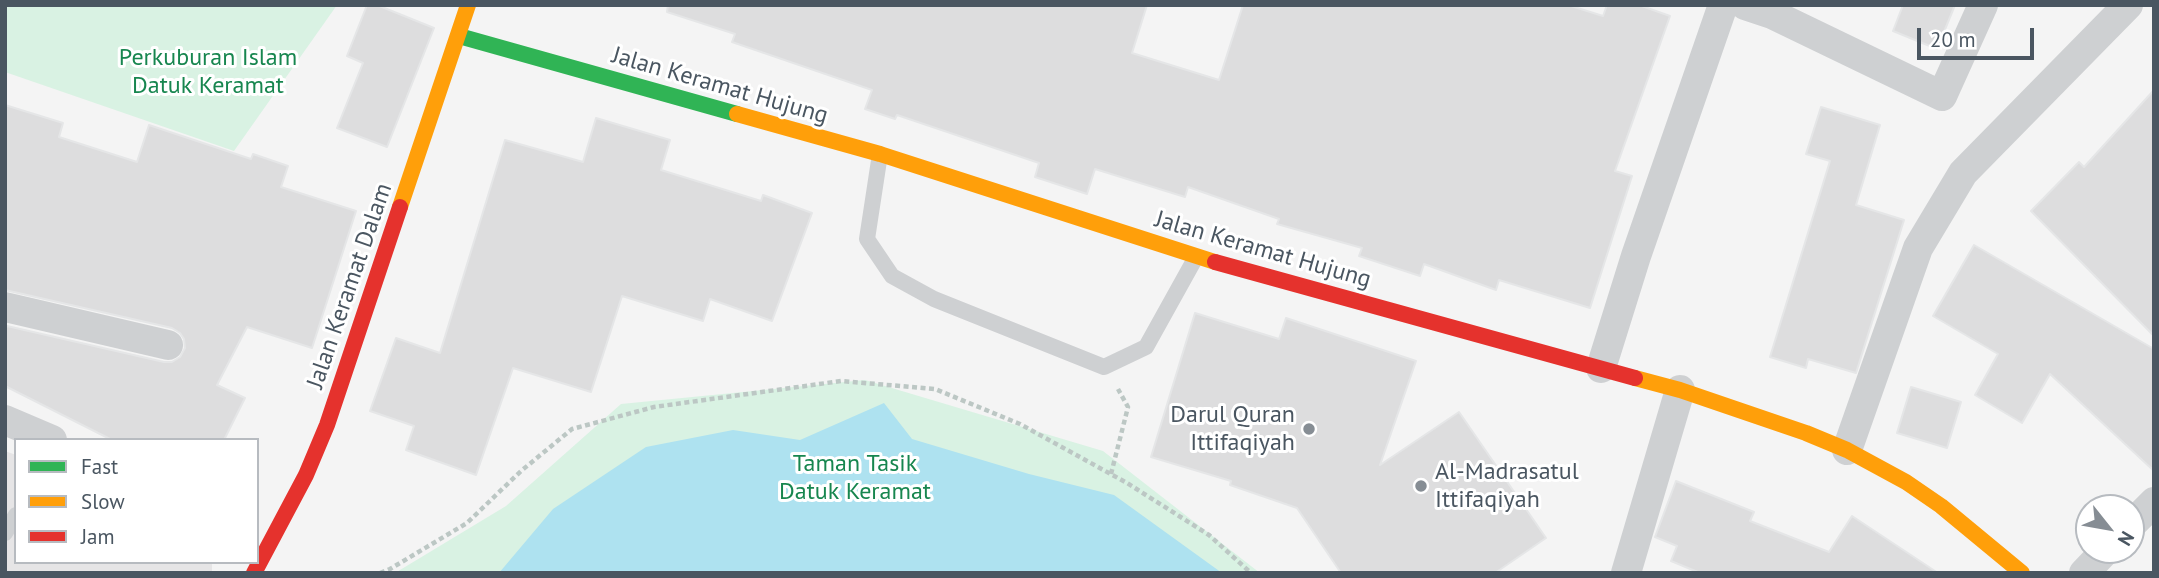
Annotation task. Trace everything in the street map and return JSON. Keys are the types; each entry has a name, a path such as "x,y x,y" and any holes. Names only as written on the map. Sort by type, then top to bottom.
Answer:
{"street":[{"name":"Jalan Keramat Dalam","path":"259,556 267,529 306,475 327,425 468,5"},
{"path":"1601,368 1636,257 1723,5"},
{"path":"1745,5 1772,14 1942,96 1983,5"},
{"path":"1847,450 1918,248 1963,173 2128,5"},
{"name":"Jalan Keramat Hujung","path":"459,36 880,154 1196,257 1680,390 1806,433 1847,450 1906,482 1941,506 2022,573"},
{"path":"5,307 168,345"},
{"path":"1626,573 1680,390"},
{"path":"5,420 47,438"}],"lane":[{"path":"880,154 867,239 892,276 934,299 1104,367 1146,347 1196,257"}],"path":[{"path":"1104,367 1128,407 1111,474"},
{"path":"380,573 467,523 521,471 572,429 654,407 841,381 935,389 1020,424 1111,474 1209,536 1251,573"}],"shaded area":[{"path":"5,451 14,454 14,564 212,564 212,573 5,573"}],"green space":[{"name":"Perkuburan Islam Datuk Keramat","path":"5,5 337,5 234,151 5,72"},
{"name":"Taman Tasik Datuk Keramat","path":"865,380 1103,451 1260,573 395,573 506,506 621,404"}],"water":[{"name":"Taman Tasik Datuk Keramat","path":"884,403 912,439 1029,474 1114,495 1222,573 499,573 553,509 646,447 733,430 800,440"}],"building":[{"path":"367,5 377,5 434,28 387,147 337,128 363,63 347,56"},
{"path":"668,5 1147,5 1132,53 1219,80 1243,5 1568,5 1603,16 1607,5 1639,5 1670,16 1615,171 1632,176 1590,308 1499,280 1496,290 1424,264 1420,276 1359,256 1362,248 1277,224 1279,219 1188,187 1185,197 1095,169 1087,194 1035,177 1039,163 897,115 895,119 865,109 872,90 732,42 735,34 667,12"},
{"path":"1903,5 1955,5 1937,49 1893,31"},
{"path":"2154,90 2154,336 2031,211 2079,162 2084,167"},
{"path":"5,105 63,123 59,137 137,162 149,125 251,159 253,154 288,166 281,187 356,211 312,348 247,327 217,385 245,398 225,438 108,438 5,386 7,326 164,362 172,362 180,357 185,348 184,339 172,328 5,290"},
{"path":"1821,107 1880,125 1856,205 1904,220 1856,373 1808,359 1806,368 1770,357 1830,161 1806,154"},
{"path":"596,118 670,140 661,170 761,201 763,195 812,213 772,321 710,299 703,321 622,296 591,392 513,368 476,475 406,450 414,426 370,411 396,338 440,353 505,140 583,162"},
{"path":"1974,245 2154,349 2154,471 2050,374 2022,423 1975,395 1998,354 1933,316"},
{"path":"1195,313 1279,339 1286,318 1416,361 1380,465 1459,412 1546,538 1495,573 1341,573 1297,508 1230,485 1231,481 1151,457"},
{"path":"1911,387 1961,402 1947,448 1897,433"},
{"path":"1676,481 1754,512 1750,521 1829,552 1852,516 1938,573 1700,573 1671,561 1677,546 1655,537"}],"traffic: fast":[{"path":"459,36 737,114"}],"traffic: slow":[{"path":"400,207 468,5"},
{"path":"737,114 880,154 1215,262"},
{"path":"1635,378 1680,390 1806,433 1847,450 1906,482 1941,506 2022,573"}],"traffic: jam":[{"path":"259,564 306,475 327,425 400,207"},
{"path":"1215,262 1635,378"},
{"path":"254,573 259,564"}],"place":[{"name":"Darul Quran Ittifaqiyah","path":"1309,429"},
{"name":"Al-Madrasatul Ittifaqiyah","path":"1421,486"}]}
